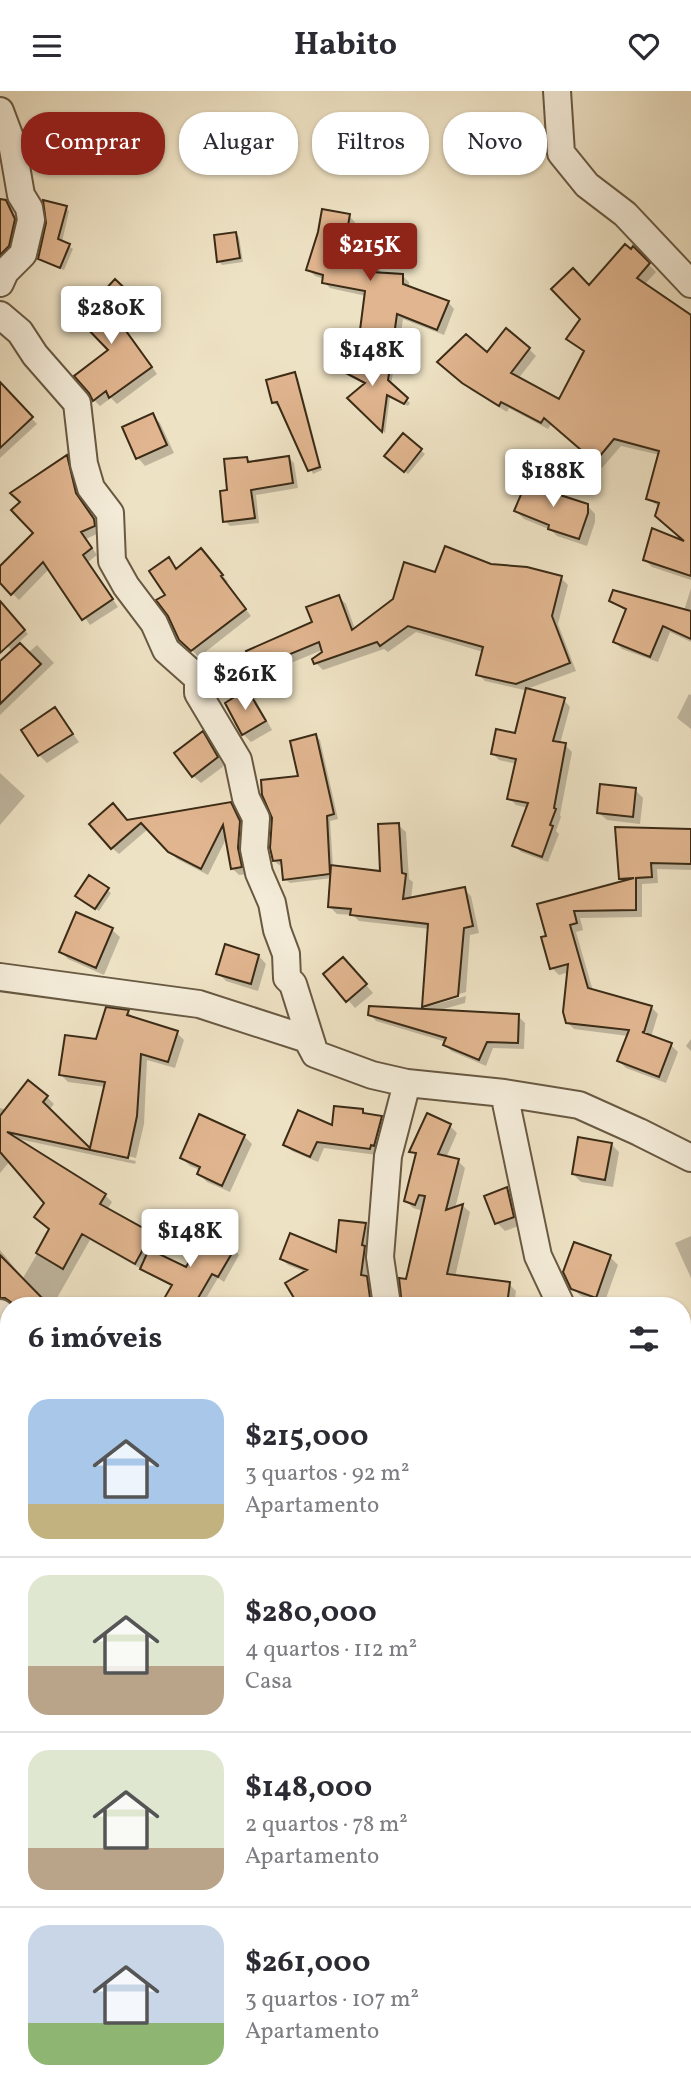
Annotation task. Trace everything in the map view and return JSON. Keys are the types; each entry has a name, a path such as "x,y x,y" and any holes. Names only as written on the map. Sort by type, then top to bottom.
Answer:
{"street":[{"path":"557,91 561,153 587,185 625,214 691,284"},
{"path":"0,111 12,143 22,195 29,208 31,220 23,254 5,272 0,283"},
{"path":"0,315 20,332 35,355 77,403 84,464 91,488 110,513 112,561 126,586 154,622 166,650 198,676 200,698 238,760 246,798 256,818 254,849 259,873 272,904 277,930 286,954 287,978 293,984 315,1053"},
{"path":"0,977 199,1004 307,1039 315,1053 372,1075 407,1083 504,1093 579,1105 691,1158"},
{"path":"386,1297 380,1257 388,1156 407,1083"},
{"path":"504,1093 538,1256 557,1297"}],"building":[{"path":"0,199 6,200 15,219 9,246 0,255"},
{"path":"43,200 67,206 58,239 70,244 60,268 38,259 46,223"},
{"path":"322,209 350,214 344,249 376,255 372,272 403,274 403,284 449,301 437,330 397,314 393,343 359,338 365,291 322,283 323,275 306,270"},
{"path":"236,232 240,258 217,262 214,235"},
{"path":"625,244 631,249 633,246 650,263 637,278 691,315 691,576 643,560 652,528 684,541 655,516 659,503 646,499 659,451 614,439 595,462 544,418 541,423 501,402 499,406 462,383 437,362 466,334 487,352 506,328 530,348 511,373 559,399 584,351 566,339 580,319 551,289 573,268 589,285"},
{"path":"115,279 134,297 116,317 152,367 109,398 106,391 93,401 74,376 108,350 78,319"},
{"path":"354,348 379,371 391,361 388,380 408,398 404,404 387,395 382,432 347,398 365,383 342,371"},
{"path":"295,372 320,467 308,471 277,402 272,403 266,380"},
{"path":"0,382 33,417 0,448"},
{"path":"153,413 167,445 136,459 122,427"},
{"path":"403,433 422,449 404,472 384,456"},
{"path":"67,455 76,493 94,519 95,526 81,532 92,548 83,555 113,599 82,620 43,562 11,595 0,583 0,566 33,533 11,510 20,502 10,493"},
{"path":"289,456 293,483 251,490 255,518 223,522 220,491 227,490 224,459 247,457 248,462"},
{"path":"528,478 555,489 554,493 588,504 588,513 579,539 548,529 549,525 514,511"},
{"path":"445,546 491,564 527,567 562,576 552,616 570,663 516,684 476,675 483,647 408,626 380,646 377,642 314,664 312,659 322,652 319,642 254,669 246,651 312,622 306,607 339,595 352,630 393,599 404,562 435,572"},
{"path":"201,548 246,609 191,651 179,640 168,616 156,600 165,595 149,571 169,557 176,569"},
{"path":"613,590 691,611 691,639 663,626 650,657 613,642 626,609 609,601"},
{"path":"0,601 25,630 0,653"},
{"path":"20,643 41,664 0,704 0,661"},
{"path":"526,688 565,698 553,741 566,743 554,808 556,809 550,825 553,826 542,857 512,846 528,803 507,799 516,759 491,754 496,729 515,733"},
{"path":"247,689 266,721 242,735 225,703"},
{"path":"55,707 73,734 38,756 21,730"},
{"path":"203,731 218,757 192,777 174,753"},
{"path":"316,734 334,814 327,816 330,874 283,880 281,860 273,861 270,848 272,818 262,795 261,780 298,776 290,741"},
{"path":"600,784 636,788 633,817 597,813"},
{"path":"231,802 240,821 238,848 242,867 231,869 223,825 201,869 168,852 141,823 111,849 89,824 113,803 127,820"},
{"path":"399,823 402,873 406,874 403,899 465,887 473,926 464,928 458,996 422,1007 428,924 350,915 351,909 328,907 331,865 380,871 378,824"},
{"path":"615,827 691,829 691,864 651,863 652,877 636,878 636,910 574,911 577,923 570,925 588,988 652,1006 642,1032 672,1043 659,1077 617,1061 629,1030 566,1023 563,1012 568,964 550,969 541,937 546,936 537,904 634,878 619,879"},
{"path":"89,875 109,888 95,909 75,896"},
{"path":"76,912 113,928 96,968 59,952"},
{"path":"225,944 259,955 251,984 216,974"},
{"path":"343,957 367,984 346,1002 323,974"},
{"path":"369,1006 519,1014 518,1043 487,1042 479,1060 443,1045 446,1038 368,1015"},
{"path":"106,1007 129,1010 127,1015 178,1031 168,1062 141,1054 137,1116 128,1158 7,1132 106,1194 100,1204 152,1233 135,1264 82,1234 63,1269 36,1253 49,1229 34,1217 44,1203 0,1152 0,1116 28,1080 48,1096 43,1102 90,1148 105,1082 59,1075 65,1035 96,1039"},
{"path":"334,1106 363,1109 363,1113 382,1116 374,1146 371,1145 370,1149 317,1142 310,1157 283,1145 298,1110 332,1125"},
{"path":"427,1113 451,1124 438,1154 459,1159 446,1210 463,1204 447,1274 510,1282 508,1297 401,1297 399,1278 406,1279 425,1196 419,1195 415,1205 404,1201 416,1153 409,1152"},
{"path":"199,1114 245,1135 222,1186 197,1174 200,1167 180,1158"},
{"path":"578,1137 612,1143 605,1180 572,1174"},
{"path":"507,1187 514,1217 495,1224 484,1196"},
{"path":"339,1220 366,1223 361,1275 367,1276 370,1297 293,1297 285,1283 307,1270 280,1259 290,1233 336,1252"},
{"path":"207,1231 235,1248 218,1277 212,1274 199,1297 165,1297 172,1285 140,1269 149,1249 186,1267"},
{"path":"574,1242 611,1255 596,1297 571,1289 563,1272"},
{"path":"0,1255 41,1297 0,1297"}]}
